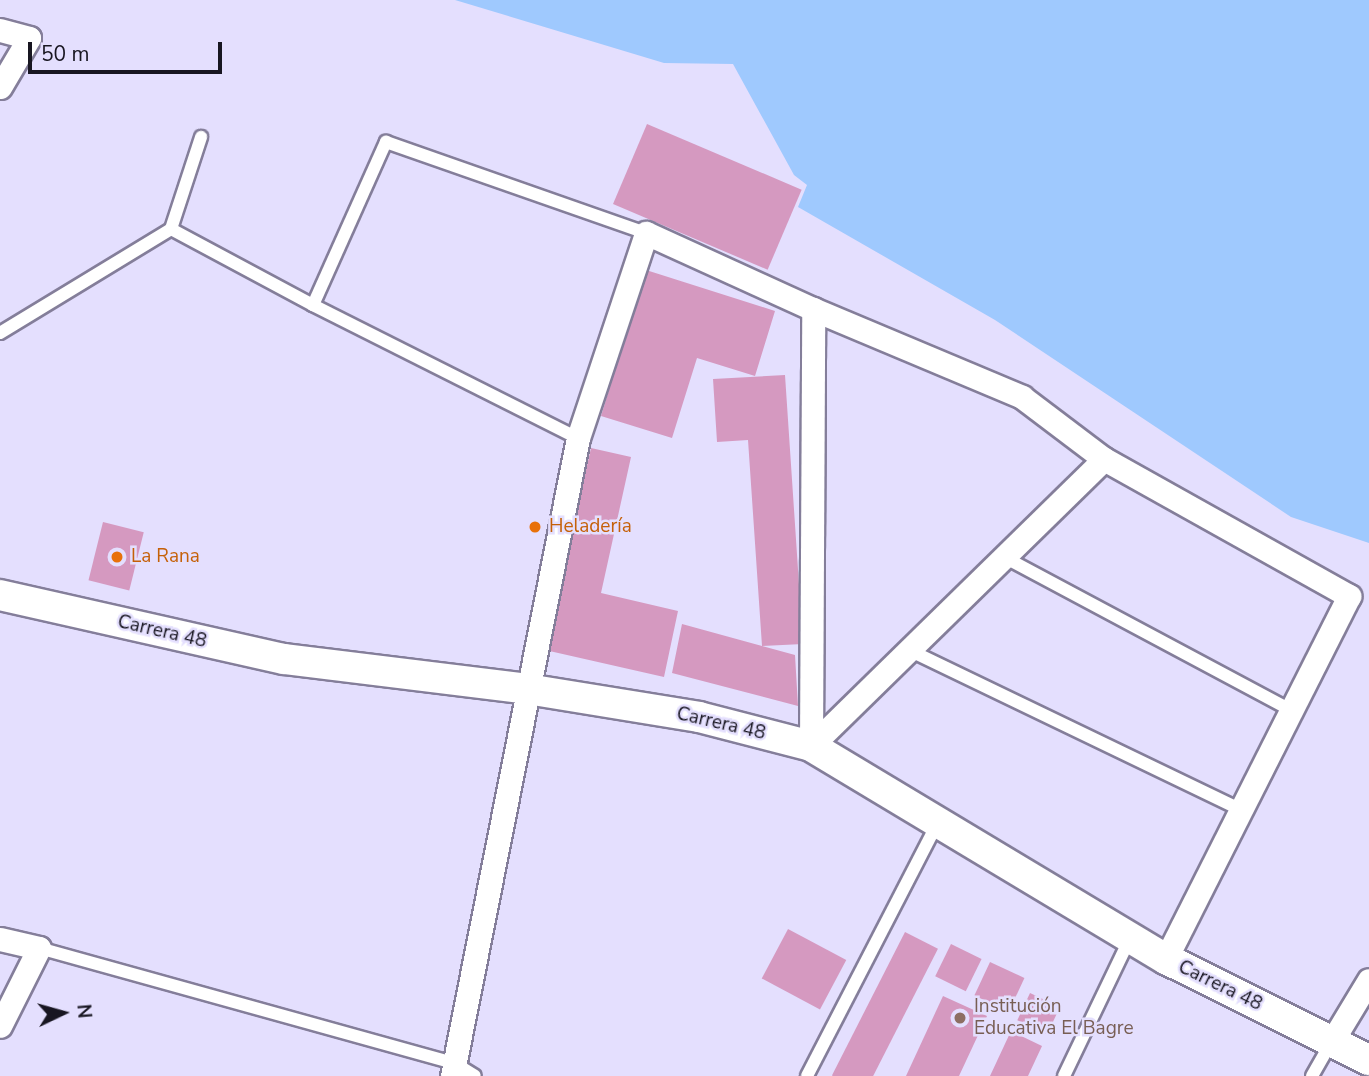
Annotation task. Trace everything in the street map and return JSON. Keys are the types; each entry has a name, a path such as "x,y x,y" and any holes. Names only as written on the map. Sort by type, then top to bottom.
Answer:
{"street":[{"path":"0,30 29,38 0,87"},
{"path":"461,1072 527,689 578,438 646,233 813,309 1022,397 1104,459 1349,596 1166,959"},
{"path":"811,746 813,309"},
{"path":"811,746 1104,459"},
{"name":"Carrera 48","path":"0,595 284,659 527,689 699,717 811,746 1166,959 1369,1060"},
{"path":"0,939 39,948 0,1026"},
{"path":"1332,1041 1369,980"}],"lane":[{"path":"0,333 171,229 201,137"},
{"path":"313,304 386,142 646,233"},
{"path":"171,229 578,438"},
{"path":"1004,556 1291,710"},
{"path":"909,650 1241,810"},
{"path":"807,1076 938,822"},
{"path":"1064,1076 1131,937"},
{"path":"39,948 461,1072"},
{"path":"1312,1076 1332,1041"}],"water":[{"path":"455,0 1369,0 1369,543 1291,517 995,320 798,207 807,185 794,175 733,64 664,63"}],"building":[{"path":"647,124 802,190 768,270 613,204"},
{"path":"646,270 775,311 755,376 697,358 672,438 601,416"},
{"path":"785,375 803,644 762,646 748,440 717,442 713,379"},
{"path":"591,448 631,457 601,593 678,611 664,677 545,650"},
{"name":"La Rana","path":"103,522 144,532 129,590 88,580"},
{"path":"682,624 795,655 798,706 672,673"},
{"path":"788,929 846,960 820,1009 762,978"},
{"path":"905,932 938,949 873,1076 832,1075"},
{"path":"951,944 982,959 966,991 935,976"},
{"path":"990,962 1024,978 1009,1012 974,996"},
{"path":"1030,993 1060,1007 1047,1034 1017,1020"},
{"path":"943,996 987,1016 959,1076 906,1076"},
{"path":"1011,1031 1042,1046 1028,1076 990,1076"}],"place":[{"name":"Heladería","path":"535,527"},
{"name":"La Rana","path":"117,557"},
{"name":"Institución Educativa El Bagre","path":"960,1018"}]}
